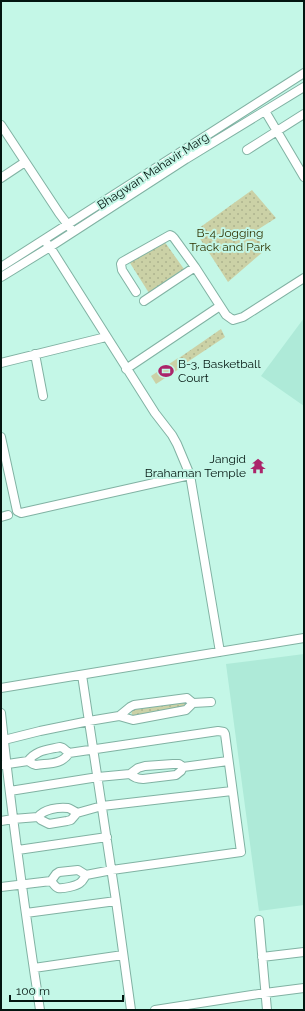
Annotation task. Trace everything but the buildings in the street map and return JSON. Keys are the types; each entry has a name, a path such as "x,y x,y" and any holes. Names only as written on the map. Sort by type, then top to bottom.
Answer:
{"street":[{"name":"Bhagwan Mahavir Marg","path":"1,267 304,73"},
{"name":"Bhagwan Mahavir Marg","path":"1,277 304,87"},
{"path":"265,111 304,177"},
{"path":"247,150 304,114"},
{"path":"1,125 68,225 74,231"},
{"path":"223,126 230,133"},
{"path":"180,153 186,160"},
{"path":"1,178 25,162"},
{"path":"136,292 122,270 122,262 168,236 172,236 220,306 229,318 233,320 238,319 304,278"},
{"path":"44,240 50,247 126,369 155,413 172,435 182,454 190,475 220,652"},
{"path":"144,302 195,268"},
{"path":"126,369 220,306"},
{"path":"1,363 106,337"},
{"path":"35,354 43,396"},
{"path":"1,437 17,511 19,513 190,475"},
{"path":"1,688 304,638"},
{"path":"82,675 112,870 130,1010"},
{"path":"119,716 134,705 187,698 193,703"},
{"path":"4,740 40,731 119,716 133,720 186,710 193,703 211,702"},
{"path":"1,712 4,740 4,765 10,791 40,1010"},
{"path":"4,765 28,761 36,765 60,762 69,753 220,731 224,732 225,734 241,852 86,875 78,870 59,872 51,881"},
{"path":"28,761 35,753 60,747 69,753"},
{"path":"10,791 130,774 138,768 145,766 179,764 183,767 228,761"},
{"path":"130,774 138,779 176,775 183,767"},
{"path":"38,817 49,824 67,822 77,813 102,806 232,791"},
{"path":"1,821 38,817 45,811 57,809 68,808 77,813"},
{"path":"18,850 107,837"},
{"path":"1,887 51,881 59,888 64,888 80,883 86,875"},
{"path":"26,914 116,901"},
{"path":"258,920 267,1010"},
{"path":"262,957 304,952"},
{"path":"34,968 123,955"},
{"path":"155,1010 304,988"}],"shaded area":[{"path":"304,318 304,406 261,376"},
{"path":"304,654 304,905 259,911 226,664"}],"green space":[{"name":"B-4 Jogging Track and Park","path":"252,190 276,218 254,232 265,250 228,282 195,231"},
{"path":"164,241 184,269 149,293 130,263"},
{"path":"221,329 225,337 183,365 179,358"},
{"name":"B-3, Basketball Court","path":"178,358 182,367 156,384 151,376"},
{"path":"195,700 186,708 132,717 131,707"}],"place":[{"name":"B-3, Basketball Court","path":"166,371"},
{"name":"Jangid Brahaman Temple","path":"258,466"}]}
